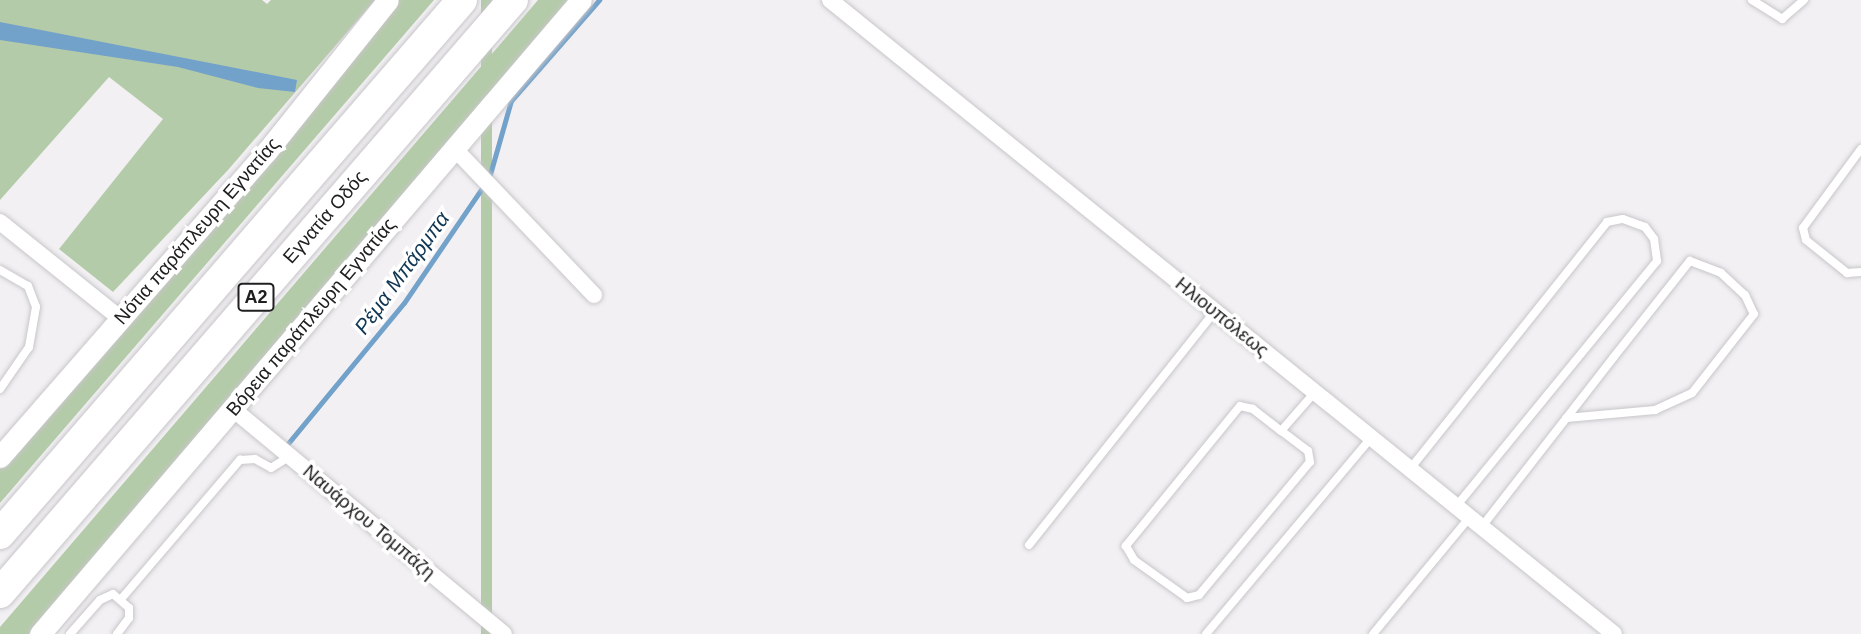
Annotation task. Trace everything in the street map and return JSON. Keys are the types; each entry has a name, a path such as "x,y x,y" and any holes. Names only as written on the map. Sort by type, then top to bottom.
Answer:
{"highway":[{"name":"Εγνατία Οδός","path":"0,534 462,0"},
{"name":"Εγνατία Οδός","path":"0,593 513,0"}],"street":[{"name":"Νότια παράπλευρη Εγνατίας","path":"0,457 267,151 388,0"},
{"name":"Βόρεια παράπλευρη Εγνατίας","path":"40,634 582,0"},
{"name":"Ηλιουπόλεως","path":"830,0 1467,519 1614,634"},
{"path":"454,148 594,295"},
{"path":"0,222 121,319"},
{"name":"Ναυάρχου Τομπάζη","path":"233,409 504,634"}],"lane":[{"path":"1752,0 1782,19 1804,0"},
{"path":"1861,149 1803,228 1806,240 1847,273 1861,272"},
{"path":"1373,634 1467,519 1657,261 1657,246 1645,227 1631,220 1606,222 1408,471"},
{"path":"1467,519 1566,418 1690,261 1721,273 1745,295 1754,314 1692,393 1655,410 1566,418"},
{"path":"0,270 27,286 36,307 29,347 0,389"},
{"path":"1029,545 1215,311"},
{"path":"1281,431 1314,393"},
{"path":"1240,406 1253,409 1281,431 1308,451 1310,462 1199,594 1187,598 1134,560 1126,546 1240,406"},
{"path":"1206,634 1370,439"},
{"path":"122,598 240,460 255,459 271,468 290,456"},
{"path":"70,634 103,597 122,598"},
{"path":"117,634 130,613 122,598"}],"green space":[{"path":"0,0 262,0 267,4 271,0 375,0 228,170 113,292 59,249 163,119 109,77 0,200"},
{"path":"398,0 434,0 0,503 0,464"},
{"path":"481,0 492,0 492,634 481,634"},
{"path":"538,0 568,0 29,634 0,634 0,627"}],"water":[{"path":"0,22 297,80 295,92 258,88 178,67 0,40"}],"waterway":[{"name":"Ρέμα Μπάρμπα","path":"286,446 404,303 489,178 511,101 599,0"}]}
